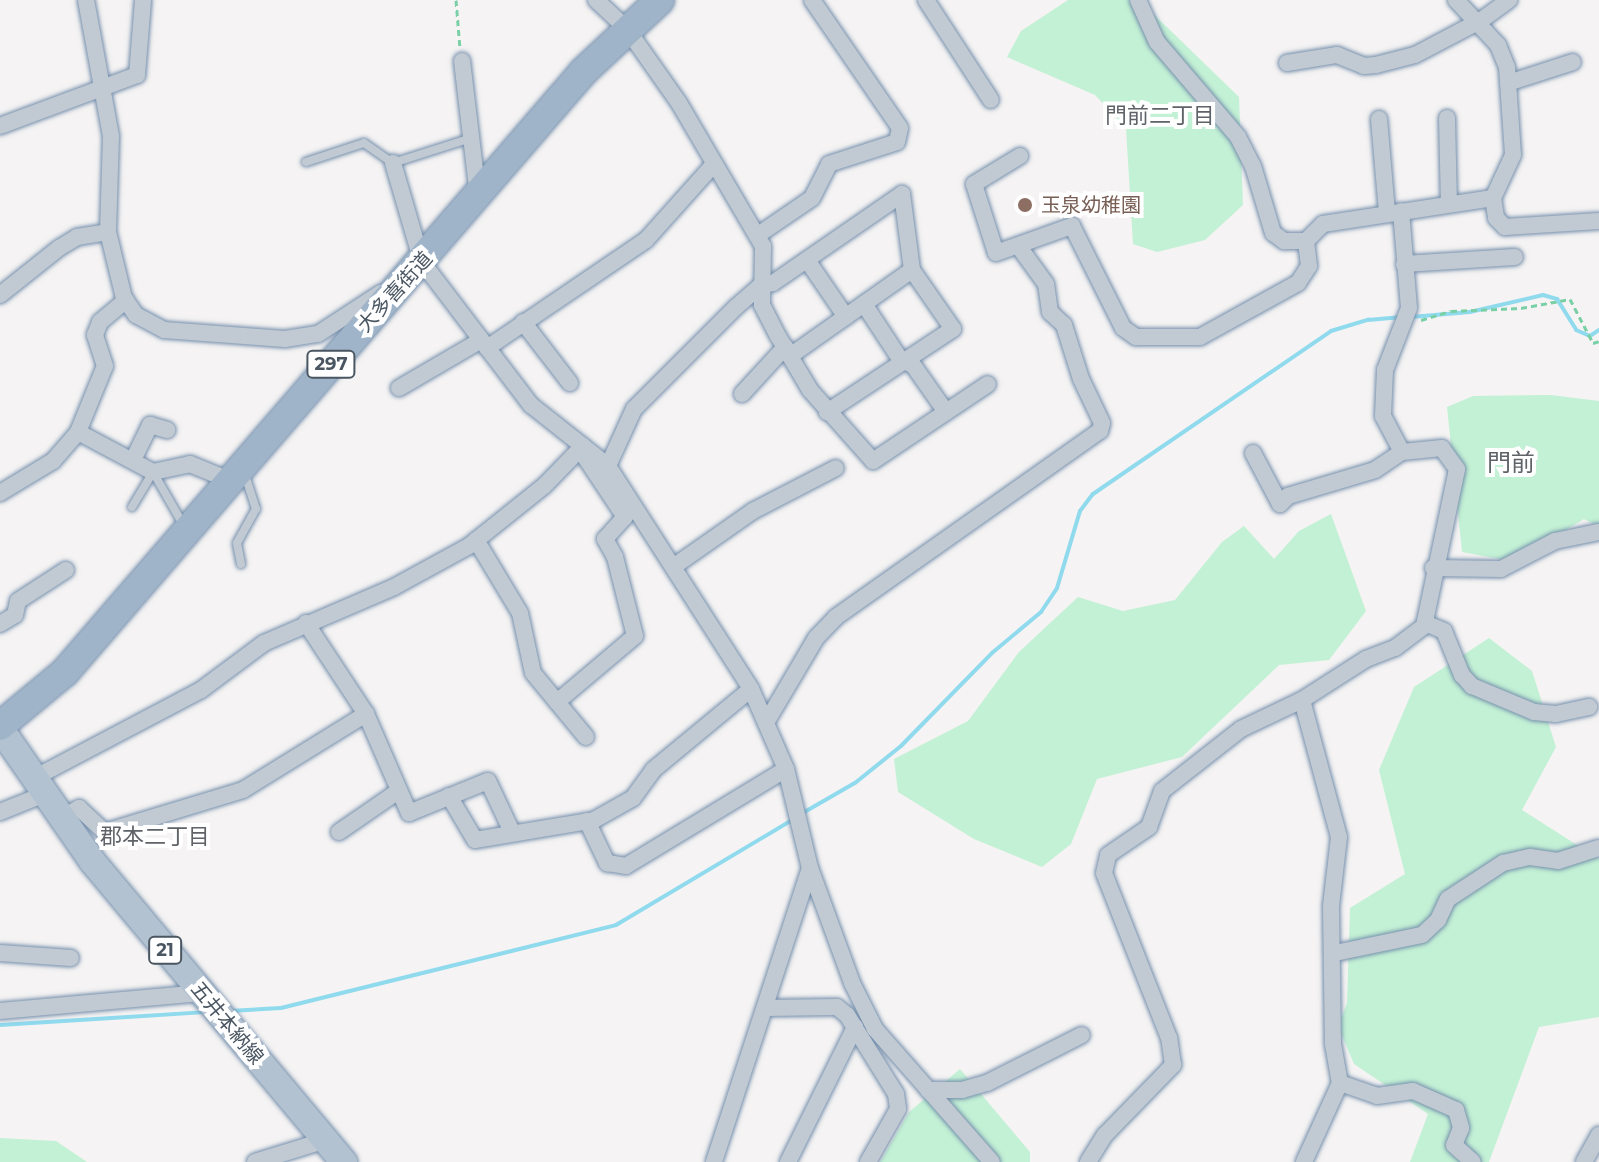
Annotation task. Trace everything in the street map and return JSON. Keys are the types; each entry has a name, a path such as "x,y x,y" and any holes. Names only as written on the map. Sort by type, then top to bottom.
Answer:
{"highway":[{"name":"大多喜街道","path":"0,727 65,672 235,472 478,198 583,72 660,0"}],"main road":[{"name":"五井本納線","path":"0,727 62,818 201,993 344,1162"}],"street":[{"path":"86,0 111,136 108,232 126,300 145,322 164,330 285,339 334,327 414,270"},
{"path":"0,126 101,89 141,69 143,0"},
{"path":"596,0 627,29 758,235 766,262 760,286 762,305 827,412 873,461 988,384"},
{"path":"758,235 812,198 829,164 897,142 900,128 812,0"},
{"path":"926,0 991,100"},
{"path":"1138,0 1157,42 1238,137 1253,166 1273,233 1284,241 1306,241 1323,224 1493,198"},
{"path":"1456,0 1498,45 1508,83 1513,155 1493,198 1496,218 1505,227 1599,221"},
{"path":"1287,63 1337,55 1364,66 1415,55 1476,24 1509,0"},
{"path":"462,61 468,139 478,198"},
{"path":"1508,83 1573,62"},
{"path":"1447,118 1449,204"},
{"path":"1379,119 1404,264 1406,324 1385,370 1383,416 1402,452"},
{"path":"1020,156 974,184 996,253 1072,226 1127,335 1200,337 1298,283 1309,266 1306,241"},
{"path":"393,163 414,270 484,344 531,405 608,466 751,689 767,721 786,769 810,868 852,983 875,1029 992,1162"},
{"path":"399,388 523,322 646,240 714,164"},
{"path":"608,466 634,409 760,286 807,260 902,194 912,270 953,329 900,359 827,412"},
{"path":"0,295 77,237 108,232"},
{"path":"767,721 816,638 836,617 1100,431 1102,423 1081,379 1064,325 1050,312 1046,284 1019,247"},
{"path":"1404,264 1515,257"},
{"path":"807,260 846,317"},
{"path":"742,394 788,352 846,317 912,270"},
{"path":"0,493 53,461 78,432 105,366 95,335 100,322 126,300"},
{"path":"864,304 900,359 913,365 946,412"},
{"path":"523,322 570,383"},
{"path":"134,458 150,425 167,430"},
{"path":"78,432 134,458 153,472 190,464 235,472"},
{"path":"0,812 201,690 264,643 394,587 476,540 582,448"},
{"path":"557,702 635,636 615,557 605,539 625,517 582,448"},
{"path":"1088,1162 1105,1135 1173,1065 1169,1038 1132,952 1103,863 1149,827 1162,791 1241,729 1302,700 1366,659 1395,648 1425,623 1433,568 1457,469 1442,448 1402,452 1375,470 1288,496 1280,504 1253,453"},
{"path":"673,567 753,511 836,468"},
{"path":"1433,568 1501,569 1555,541 1599,532"},
{"path":"476,540 520,613 533,673 586,737"},
{"path":"0,624 15,615 18,601 66,570"},
{"path":"306,623 366,714 397,792 409,813 488,781 512,832"},
{"path":"1425,623 1444,631 1462,675 1472,686 1534,712 1556,714 1589,707"},
{"path":"449,796 475,840 587,821 633,798 653,770 751,689"},
{"path":"1302,700 1339,837 1331,906 1335,953 1333,1044 1340,1083 1304,1162"},
{"path":"62,818 79,808 105,832 243,790 366,714"},
{"path":"587,821 607,863 626,866 786,769"},
{"path":"339,832 397,792"},
{"path":"1335,953 1422,935 1438,920 1448,899 1503,863 1530,857 1558,861 1599,848"},
{"path":"714,1162 810,868"},
{"path":"0,953 71,958"},
{"path":"0,1011 201,993"},
{"path":"765,1008 837,1007 855,1027 896,1094 898,1109 868,1162"},
{"path":"788,1162 855,1027"},
{"path":"928,1090 962,1090 987,1083 1082,1035"},
{"path":"1340,1083 1377,1096 1413,1091 1456,1110 1461,1128 1454,1145 1473,1162"},
{"path":"1584,1162 1599,1135"},
{"path":"255,1162 326,1140"}],"lane":[{"path":"306,162 364,143 393,163 468,139"},
{"path":"132,507 153,472 186,530"},
{"path":"235,472 256,509 237,543 241,564"}],"path":[{"path":"456,0 462,61"},
{"path":"1406,324 1451,311 1521,308 1570,299 1593,343 1599,341"}],"green space":[{"path":"1068,0 1139,0 1239,97 1243,205 1205,240 1157,252 1133,244 1126,128 1095,95 1007,57 1021,31"},
{"path":"1551,395 1599,401 1599,527 1584,519 1535,549 1505,560 1462,552 1447,407 1473,396"},
{"path":"1331,514 1366,611 1329,660 1279,665 1182,757 1097,779 1071,844 1042,867 974,839 898,792 894,759 968,721 1019,652 1078,597 1123,611 1175,600 1222,542 1244,526 1274,559 1299,531"},
{"path":"1489,638 1532,671 1556,747 1522,810 1599,859 1599,1017 1539,1027 1489,1162 1410,1162 1428,1114 1354,1064 1338,1026 1347,1003 1350,908 1405,874 1379,770 1414,687"},
{"path":"960,1069 1030,1152 1030,1162 880,1162 909,1112"},
{"path":"0,1138 56,1141 87,1162 0,1162"}],"waterway":[{"path":"1411,317 1470,312 1543,295 1557,299 1576,330 1590,336 1599,330"},
{"path":"801,814 855,783 901,746 992,653 1041,612 1057,588 1080,511 1093,494 1331,331 1368,320 1402,317"},
{"path":"230,1011 281,1008 616,925 794,819"},
{"path":"0,1025 205,1012"}],"place":[{"name":"玉泉幼稚園","path":"1025,205"}],"district":[{"name":"門前二丁目","path":"1160,116"},
{"name":"門前","path":"1511,463"},
{"name":"郡本二丁目","path":"155,837"}]}
